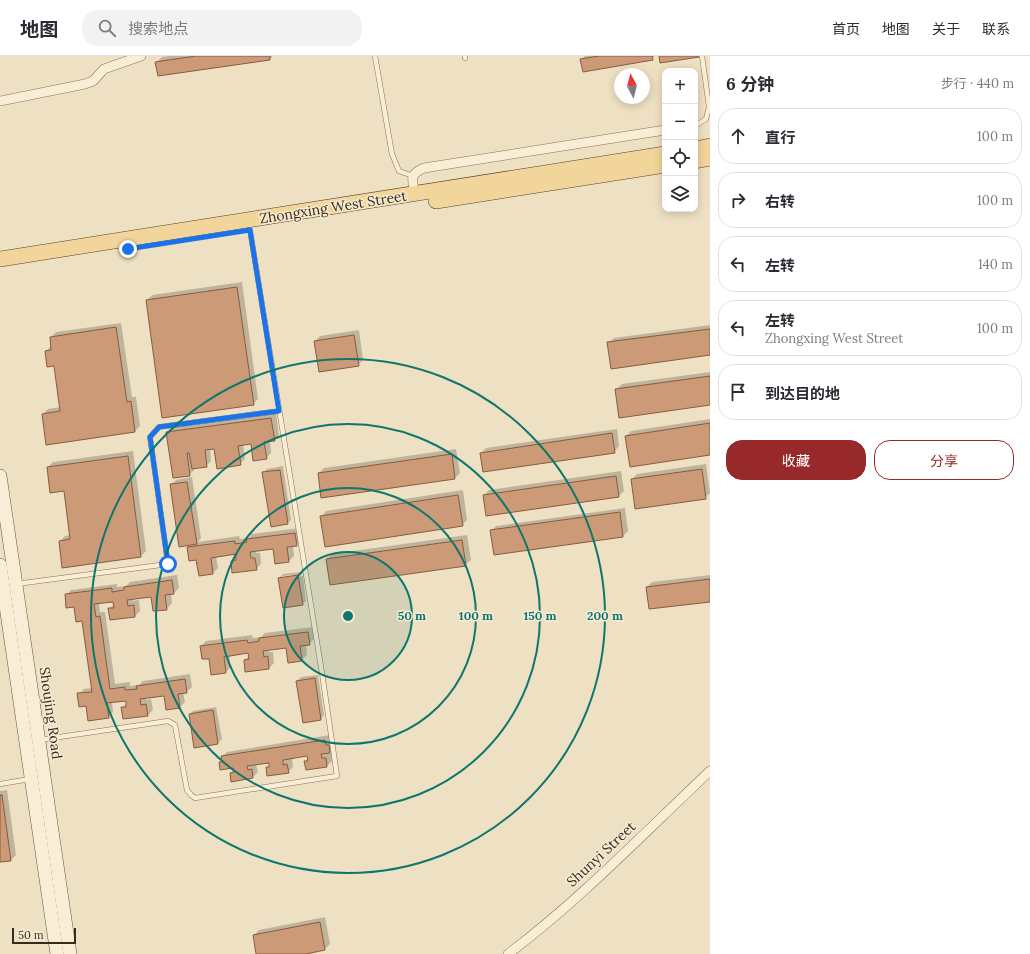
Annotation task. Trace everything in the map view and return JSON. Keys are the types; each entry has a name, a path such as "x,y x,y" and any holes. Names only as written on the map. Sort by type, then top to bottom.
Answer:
{"main road":[{"path":"698,148 710,146"},
{"name":"Zhongxing West Street","path":"0,259 662,154"},
{"path":"698,160 710,158"},
{"name":"Zhongxing West Street","path":"0,270 662,165"},
{"name":"Shoujing Road","path":"0,476 70,954"},
{"name":"Shoujing Road","path":"0,565 4,621 32,779 57,954"}],"street":[{"path":"0,101 85,84 93,81 104,68 141,56"},
{"path":"415,194 412,180 413,176 415,172 424,168 662,130"},
{"name":"Shunyi Street","path":"508,954 539,931 710,771"}],"lane":[{"path":"375,56 395,165 399,171 413,176"},
{"path":"698,124 706,119 709,107 702,56"},
{"path":"39,740 168,721 175,725 187,790 195,798 337,776 322,673 250,230"},
{"path":"16,584 168,564 150,437 159,427 279,411"},
{"path":"0,784 32,779"}],"building":[{"path":"196,56 270,56 270,60 158,76 155,62"},
{"path":"599,56 652,56 653,60 583,72 580,59"},
{"path":"659,56 698,56 699,57 660,63"},
{"path":"237,287 254,405 162,418 146,300"},
{"path":"116,327 127,402 131,401 135,432 46,445 42,414 60,411 54,366 47,367 45,351 51,350 50,337"},
{"path":"710,329 710,355 611,369 607,342"},
{"path":"354,335 359,366 319,372 314,341"},
{"path":"710,376 710,405 619,418 615,389"},
{"path":"271,418 275,441 264,442 267,459 253,461 251,444 238,446 241,465 217,469 214,449 205,450 207,467 192,469 189,453 187,453 190,476 173,478 166,432"},
{"path":"710,423 710,455 630,467 625,436"},
{"path":"612,433 615,453 483,472 480,453"},
{"path":"452,454 455,479 321,498 318,473"},
{"path":"128,456 141,557 62,568 59,541 70,539 64,491 50,493 47,467"},
{"path":"702,469 706,499 635,509 631,479"},
{"path":"280,470 288,524 271,527 262,472"},
{"path":"616,476 619,497 486,516 483,495"},
{"path":"187,482 197,544 179,547 170,484"},
{"path":"458,495 463,526 325,547 320,516"},
{"path":"620,512 623,537 494,555 490,530"},
{"path":"295,533 297,546 287,547 289,562 275,564 273,549 250,552 251,558 255,558 257,570 232,573 231,561 236,560 236,554 211,558 213,574 199,576 196,560 189,561 187,547 235,541 235,544 247,542 246,539"},
{"path":"462,540 466,566 330,585 326,559"},
{"path":"298,575 303,605 283,608 278,578"},
{"path":"710,579 710,602 649,609 646,587"},
{"path":"172,580 174,594 165,595 167,610 153,611 151,597 127,600 128,606 134,605 135,617 110,620 108,608 114,608 113,602 94,604 96,617 100,616 110,689 125,687 125,690 137,689 136,686 185,679 187,693 178,694 180,708 166,710 164,696 140,699 141,705 146,704 148,716 123,719 121,707 126,707 126,701 107,703 109,718 88,721 86,706 79,707 77,693 92,692 82,621 76,622 74,607 66,608 65,594 112,588 112,592 124,590 124,587"},
{"path":"308,632 310,645 300,646 302,661 288,663 286,648 263,651 264,657 268,656 269,669 245,672 244,660 249,659 248,653 224,657 226,673 211,675 209,659 202,659 200,646 247,640 248,643 259,641 259,638"},
{"path":"315,678 321,720 303,723 296,681"},
{"path":"213,710 218,744 194,748 189,714"},
{"path":"325,740 326,745 329,745 330,753 321,754 322,758 326,758 327,767 306,770 304,761 308,761 307,756 283,760 283,765 287,764 289,773 267,776 266,767 269,767 269,763 247,766 248,770 252,769 253,778 231,782 230,773 234,772 233,768 220,770 219,762 222,762 221,756"},
{"path":"0,795 2,795 11,861 0,862"},
{"path":"320,922 325,950 306,954 256,954 253,935"}],"route":[{"path":"128,249 250,230 279,411 159,427 150,437 168,564"}]}
